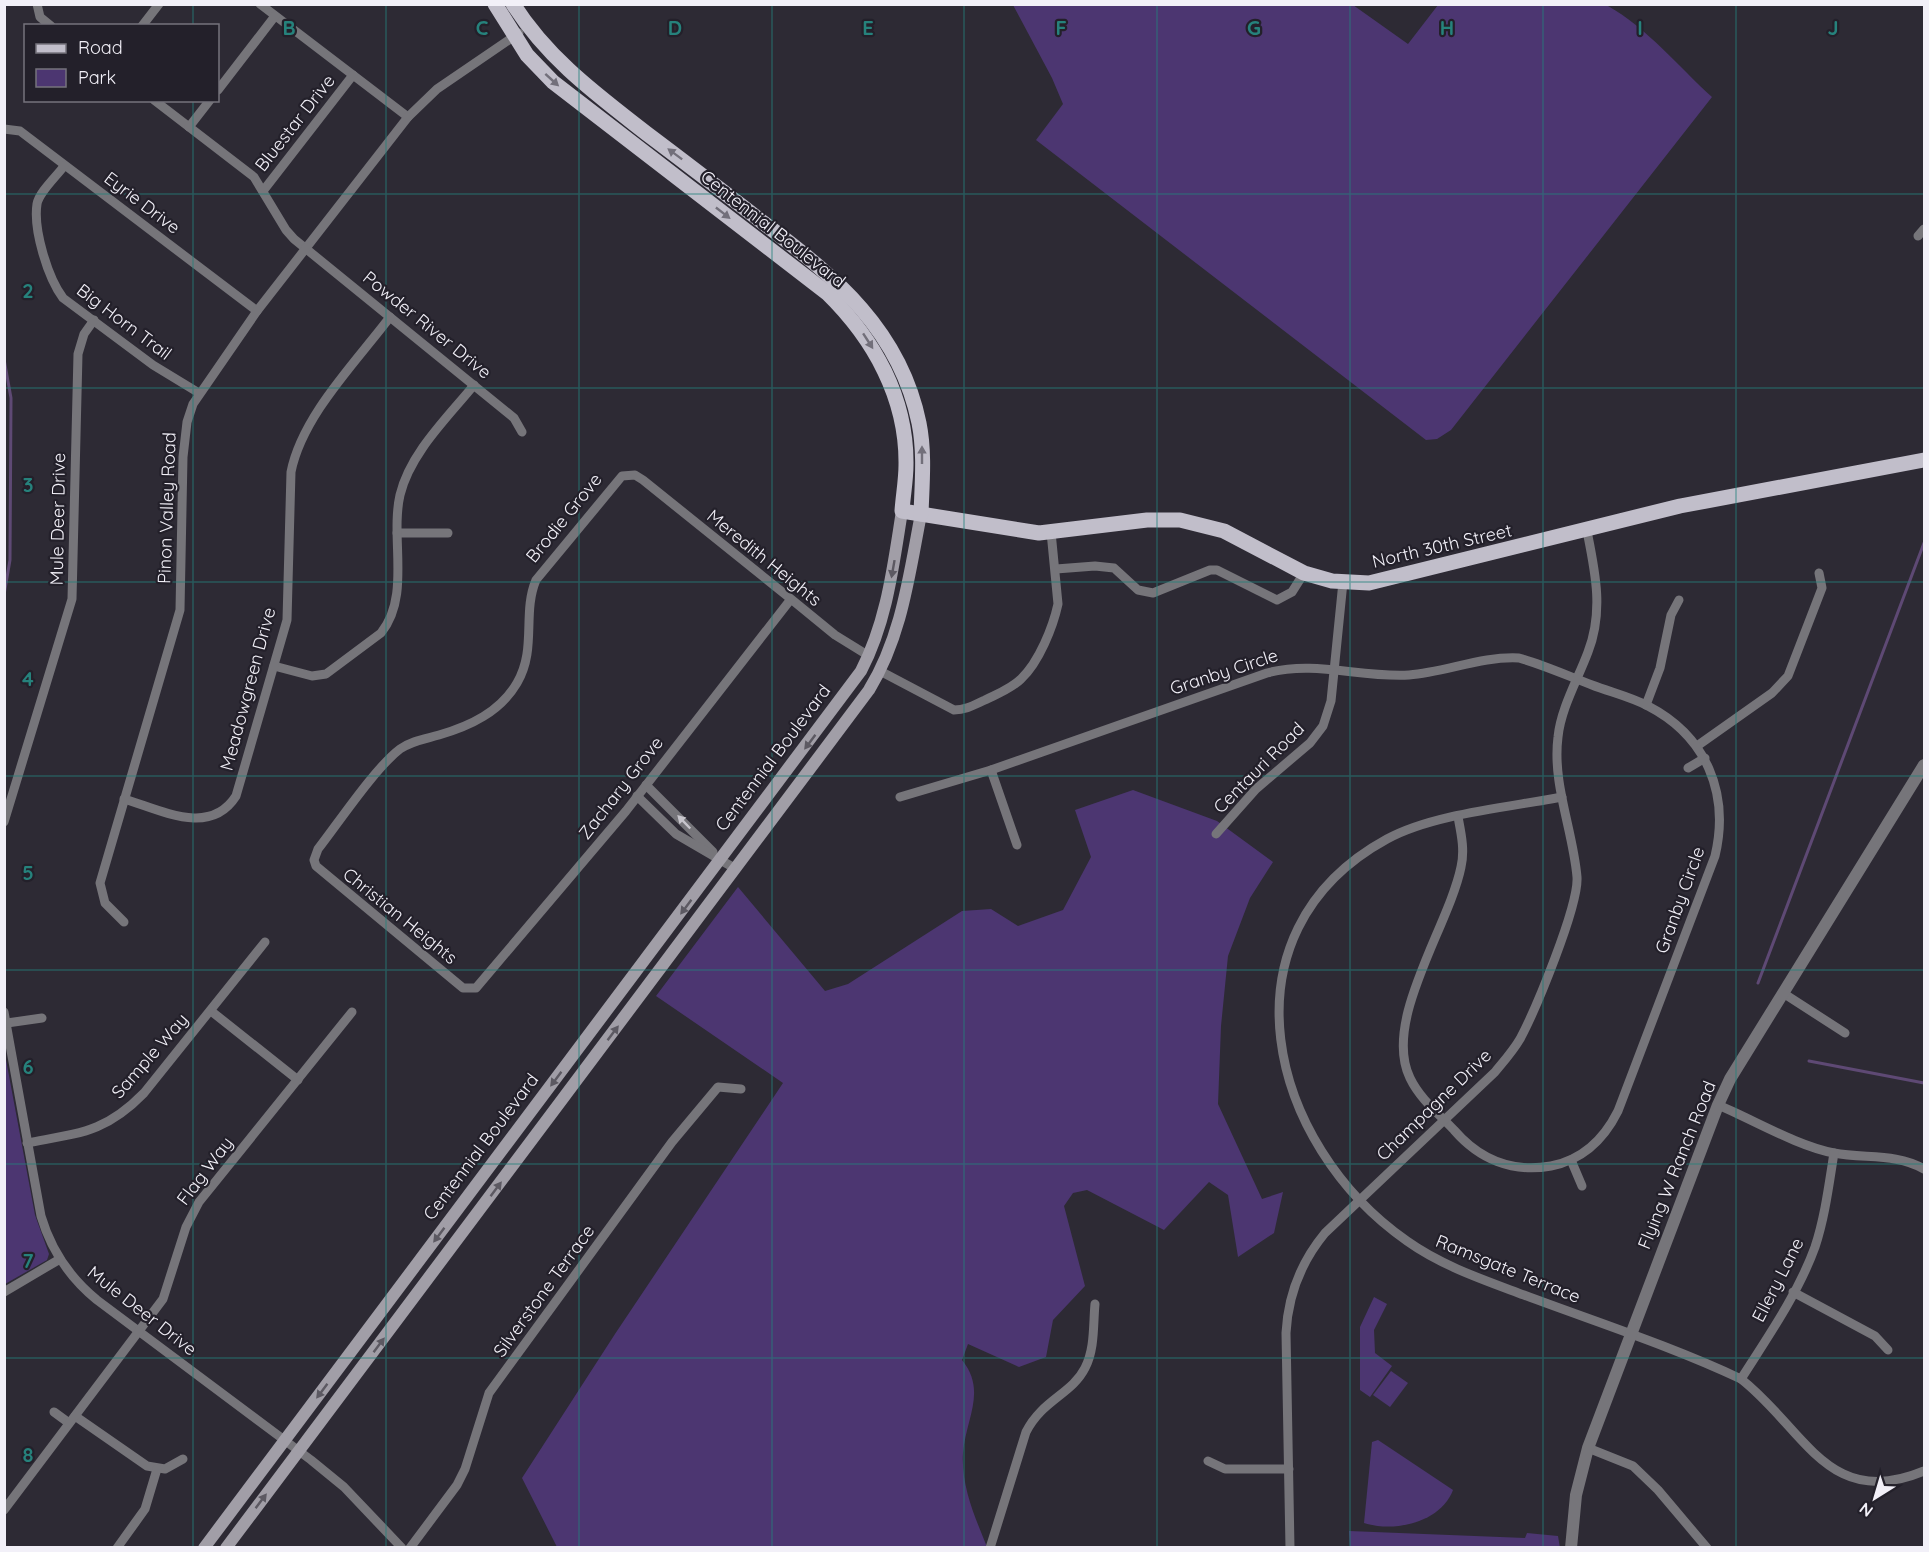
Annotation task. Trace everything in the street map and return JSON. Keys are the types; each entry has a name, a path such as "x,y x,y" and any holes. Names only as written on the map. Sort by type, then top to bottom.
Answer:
{"main road":[{"name":"Centennial Boulevard","path":"204,1548 841,700 869,656 884,614 902,511 906,465 903,427 894,390 877,356 846,311 827,293 573,99 538,68 514,36 495,4"},
{"name":"Centennial Boulevard","path":"226,1548 855,710 880,671 901,618 921,514 922,445 913,401 892,351 861,306 815,262 585,86 547,51 528,28 513,4"},
{"name":"North 30th Street","path":"902,511 1024,532 1051,532 1147,520 1180,520 1224,531 1304,573 1343,582 1381,582 1680,506 1924,460"}],"street":[{"path":"37,4 40,17 49,24"},
{"path":"144,24 159,4"},
{"path":"260,4 408,117"},
{"path":"219,89 274,16"},
{"name":"Pinon Valley Road","path":"124,922 105,903 100,883 180,610 185,433 189,413 199,393 257,310 408,117 437,89 528,28"},
{"name":"Bluestar Drive","path":"264,191 353,75"},
{"name":"Powder River Drive","path":"157,102 254,177 286,230 305,248 514,418 522,432"},
{"path":"189,127 208,102"},
{"name":"Eyrie Drive","path":"4,129 20,131 257,310"},
{"name":"Big Horn Trail","path":"64,166 37,202 37,227 53,285 63,298 153,366 199,393"},
{"name":"Meadowgreen Drive","path":"124,799 195,819 212,817 225,809 239,787 288,610 291,471 296,449 308,424 390,317"},
{"name":"Mule Deer Drive","path":"4,822 72,599 78,354 84,334 94,320"},
{"path":"274,666 312,676 326,674 381,633 391,618 396,602 397,533 401,493 414,462 474,385"},
{"name":"Brodie Grove","path":"314,860 318,849 397,752 416,741 464,728 501,704 516,685 528,654 531,596 536,580 618,479 627,474 643,480"},
{"name":"Meredith Heights","path":"643,480 835,635 869,656"},
{"name":"Champagne Drive","path":"1290,1548 1286,1333 1290,1299 1301,1270 1316,1245 1359,1200 1495,1072 1513,1050 1531,1016 1571,912 1577,879 1556,760 1558,735 1589,649 1597,613 1597,583 1587,531"},
{"path":"880,671 954,710 964,710 1010,688 1027,672 1056,615 1058,604 1056,570 1051,532"},
{"path":"397,533 448,533"},
{"path":"1056,570 1095,566 1114,568 1138,590 1154,593 1210,570 1217,570 1277,600 1292,592 1304,573"},
{"path":"1698,746 1772,693 1788,676 1822,588 1819,573"},
{"name":"Centauri Road","path":"1216,834 1265,779 1300,752 1320,731 1328,715 1343,582"},
{"name":"Zachary Grove","path":"471,990 480,986 637,796 791,599"},
{"path":"1646,705 1660,668 1671,615 1679,600"},
{"name":"Granby Circle","path":"900,797 991,770 1267,673 1295,667 1335,668 1409,675 1509,658 1528,661 1646,705 1674,722 1698,746 1705,758 1715,785 1721,816 1715,856 1618,1111 1596,1143 1571,1160 1540,1168 1524,1169 1508,1166 1476,1151 1410,1080 1402,1042 1408,1014 1459,878 1463,853 1458,817"},
{"path":"1688,768 1705,758"},
{"name":"Flying W Ranch Road","path":"1571,1548 1576,1495 1588,1448 1718,1105 1730,1079 1924,765"},
{"path":"991,770 1017,845"},
{"path":"646,785 721,860"},
{"path":"637,796 676,834 736,869"},
{"name":"Ramsgate Terrace","path":"1562,797 1458,817 1403,831 1354,860 1314,903 1287,960 1278,1023 1288,1080 1322,1154 1359,1200 1392,1230 1430,1256 1476,1277 1741,1379 1767,1401 1818,1457 1839,1473 1876,1483 1904,1480 1924,1471"},
{"name":"Christian Heights","path":"314,860 320,872 463,988 471,990"},
{"name":"Sample Way","path":"27,1143 88,1132 121,1114 144,1093 266,942"},
{"path":"1784,993 1845,1033"},
{"path":"211,1011 298,1080"},
{"name":"Mule Deer Drive","path":"4,1012 41,1216 60,1259 86,1291 344,1487 402,1548"},
{"name":"Flag Way","path":"4,1510 139,1331 167,1290 186,1227 199,1202 352,1012"},
{"path":"7,1023 42,1018"},
{"name":"Silverstone Terrace","path":"410,1548 457,1485 465,1469 489,1394 672,1142 718,1087 741,1089"},
{"path":"1718,1105 1814,1147 1834,1153 1892,1158 1924,1170"},
{"name":"Ellery Lane","path":"1741,1379 1793,1292 1814,1248 1834,1153"},
{"path":"1571,1160 1582,1186"},
{"path":"176,1224 186,1227"},
{"path":"4,1292 60,1259"},
{"path":"1793,1292 1875,1336 1888,1350"},
{"path":"990,1548 1026,1432 1033,1419 1051,1400 1070,1388 1085,1369 1093,1342 1095,1304"},
{"path":"54,1412 72,1420 137,1461 157,1469 165,1469 183,1459"},
{"path":"1588,1448 1632,1466 1658,1490 1707,1548"},
{"path":"1208,1461 1225,1469 1289,1469"},
{"path":"117,1548 146,1509 157,1469"}],"green space":[{"path":"1599,4 1608,6 1636,25 1712,97 1451,430 1437,439 1426,440 1036,140 1063,104 1052,78 1013,5 1353,5 1408,44 1438,5"},
{"path":"1133,790 1217,821 1273,862 1250,898 1228,956 1221,1026 1218,1104 1262,1199 1283,1192 1274,1233 1238,1257 1228,1195 1209,1182 1164,1230 1087,1190 1073,1193 1064,1206 1085,1286 1053,1320 1046,1357 1019,1367 968,1344 962,1360 969,1371 974,1394 963,1453 964,1477 987,1547 557,1547 522,1478 783,1083 656,996 738,887 825,991 848,984 962,911 991,909 1018,926 1063,910 1091,857 1075,810"},
{"path":"4,1049 35,1215 49,1254 47,1260 5,1284"},
{"path":"1374,1297 1387,1304 1374,1330 1375,1353 1392,1366 1370,1397 1360,1390 1360,1327"},
{"path":"1391,1371 1408,1383 1390,1407 1373,1395"},
{"path":"1378,1440 1453,1490 1438,1510 1428,1517 1403,1525 1389,1527 1364,1523 1372,1442"},
{"path":"1349,1531 1525,1538 1527,1533 1558,1536 1560,1548 1350,1547"}],"waterway":[{"path":"4,359 11,398 10,560 4,595"},
{"path":"1758,983 1924,543"},
{"path":"1809,1061 1924,1083"}]}
